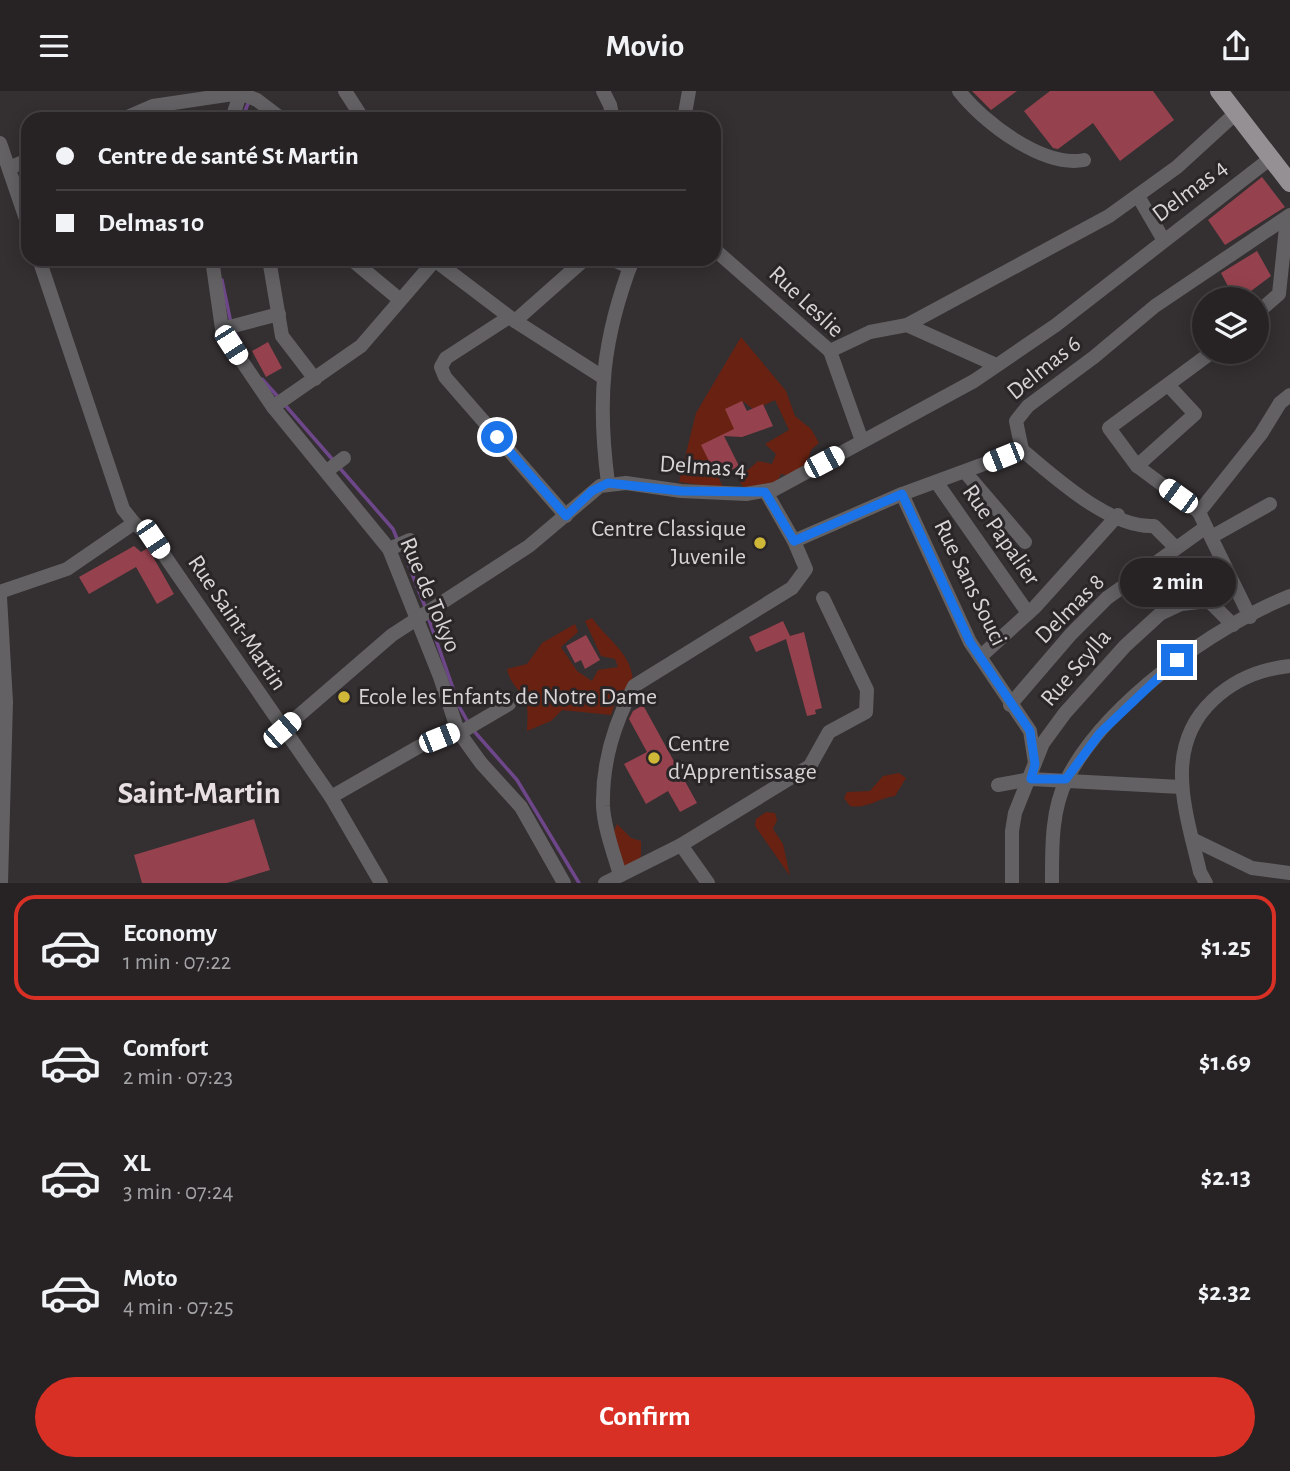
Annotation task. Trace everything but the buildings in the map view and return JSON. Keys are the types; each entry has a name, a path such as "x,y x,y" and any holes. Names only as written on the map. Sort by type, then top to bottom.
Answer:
{"main road":[{"path":"1226,93 1236,113 1290,183"}],"street":[{"path":"345,91 358,112"},
{"path":"603,91 610,112"},
{"path":"685,112 689,91"},
{"path":"959,91 981,117 1013,140 1068,161 1084,160"},
{"path":"139,112 153,106 246,94 272,112"},
{"path":"236,112 246,94"},
{"path":"830,351 870,332 907,325 1007,273 1138,197 1177,167 1236,113"},
{"path":"0,143 21,204"},
{"name":"Delmas 4","path":"608,483 681,491 765,492 948,397 1056,325 1163,239 1271,158"},
{"path":"9,168 21,163"},
{"path":"1138,197 1163,239"},
{"path":"1269,303 1279,294 1288,217"},
{"name":"Delmas 6","path":"1022,450 1016,421 1028,406 1094,357 1155,306 1288,217"},
{"name":"Rue Leslie","path":"721,255 830,351 862,441"},
{"name":"Rue Saint-Martin","path":"41,266 119,498 134,523 153,539 282,730 331,797 381,883"},
{"name":"Rue de Tokyo","path":"213,266 222,329 273,407 329,469 392,547 424,615 461,731 481,763 521,807 564,883"},
{"path":"270,266 282,336 315,379"},
{"path":"359,266 399,299"},
{"path":"273,407 361,346 429,266"},
{"path":"444,266 512,319 601,376"},
{"path":"566,516 445,377 441,367 446,358 512,319 577,266"},
{"path":"282,730 392,635 529,545 592,491 608,483 600,428 601,376 611,328 631,266"},
{"path":"222,329 279,314"},
{"path":"907,325 996,365"},
{"path":"1196,364 1109,428 1137,466 1199,512 1250,617"},
{"path":"1137,466 1195,414 1168,386"},
{"path":"1199,512 1261,434 1280,403 1290,395"},
{"path":"794,541 902,494 1022,450 1079,497 1142,526 1154,526 1176,548"},
{"path":"329,469 344,458"},
{"path":"965,472 1025,542"},
{"name":"Rue Papalier","path":"937,483 1028,613"},
{"path":"620,875 603,808 607,750 620,712 634,686 792,588 806,569 794,541 765,492"},
{"name":"Rue Sans Souci","path":"902,494 979,657 1030,731 1033,772"},
{"name":"Delmas 8","path":"1010,705 1098,607 1176,548 1270,504"},
{"path":"979,657 1028,613 1118,515"},
{"path":"1,883 6,702 0,594 67,569 134,523"},
{"path":"392,547 410,540"},
{"path":"1152,566 1181,604 1209,601 1233,625"},
{"path":"1052,883 1051,835 1066,779 1100,733 1144,688 1195,647 1290,596"},
{"path":"605,883 681,845 810,765 829,732 866,712 867,690 822,598"},
{"name":"Rue Scylla","path":"1012,883 1012,831 1015,813 1043,743 1065,713 1125,646 1160,614 1181,604"},
{"path":"1206,883 1192,838 1181,787 1183,746 1203,709 1233,683 1249,675 1290,666"},
{"path":"331,797 420,746 461,731 509,704"},
{"path":"998,785 1033,772 1066,779 1181,787"},
{"path":"1192,838 1252,868 1290,873"},
{"path":"681,845 708,883"}],"shaded area":[{"path":"741,337 786,391 795,416 811,429 819,443 811,450 805,471 791,476 781,474 774,488 746,491 738,479 758,461 772,464 776,454 765,444 789,430 775,400 754,410 744,402 735,407 740,427 706,447 723,488 679,482 696,413"},
{"path":"592,618 629,665 633,686 624,690 626,699 615,703 611,715 562,710 551,721 527,731 526,703 507,669 527,664 542,643 575,624 578,632 561,647 577,671 592,681 598,670 618,667 615,659 601,656 585,621"},
{"path":"899,773 906,778 895,796 856,807 850,806 844,798 847,792 870,791 883,776"},
{"path":"766,812 775,813 777,820 773,829 783,844 790,876 755,826 756,819"},
{"path":"617,824 631,838 641,841 641,856 637,862 621,867 613,833"}],"waterway":[{"path":"245,112 249,101"},
{"path":"222,280 231,323"},
{"path":"234,330 246,355"},
{"path":"262,379 280,399"},
{"path":"285,405 333,460"},
{"path":"338,466 393,529 398,541"},
{"path":"402,548 426,609"},
{"path":"428,617 460,708 469,724"},
{"path":"473,730 517,780 579,883"}],"place":[{"name":"Centre Classique Juvenile","path":"760,543"},
{"name":"Ecole les Enfants de Notre Dame","path":"344,697"},
{"name":"Centre d'Apprentissage","path":"654,758"}],"district":[{"name":"Saint-Martin","path":"199,793"}],"route":[{"path":"497,437 566,516 592,491 616,482 681,491 746,494 765,492 794,541 902,494 970,642 1030,731 1035,764 1031,779 1066,779 1100,733 1129,702 1177,660"}]}
